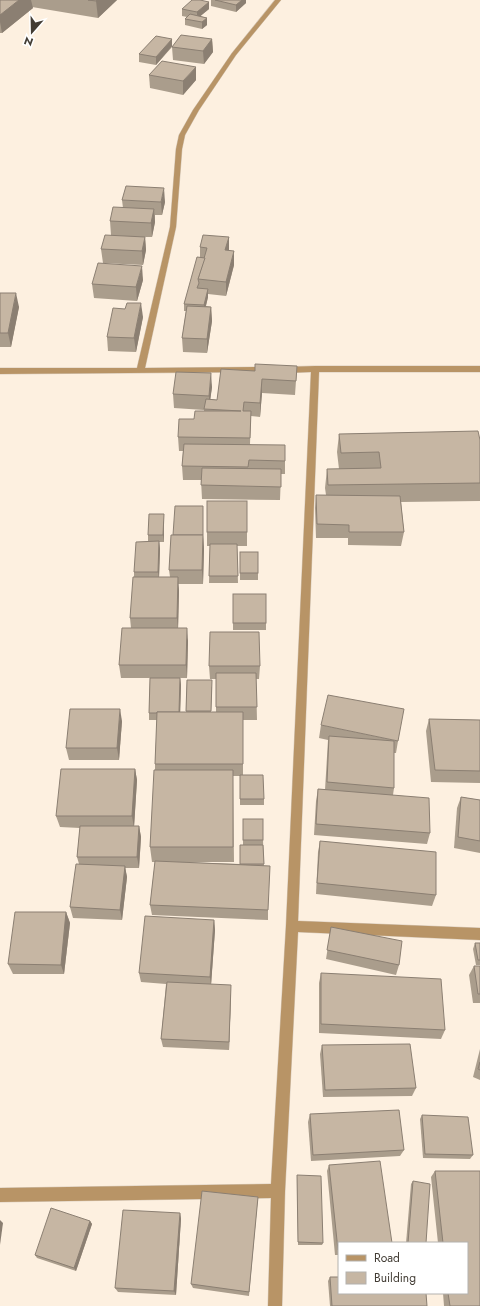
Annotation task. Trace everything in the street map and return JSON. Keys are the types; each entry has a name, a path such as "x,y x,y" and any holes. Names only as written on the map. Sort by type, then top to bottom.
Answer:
{"street":[{"path":"141,370 173,227 179,149 182,135 196,110 234,54 252,30 278,0"},
{"path":"276,1306 278,1191 292,926 315,369"},
{"path":"0,371 480,369"},
{"path":"292,926 480,934"},
{"path":"0,1195 278,1191"}],"building":[{"path":"0,0 19,0 0,15"},
{"path":"192,0 209,2 197,12 182,9"},
{"path":"215,0 242,0 236,5"},
{"path":"190,14 207,18 202,22 185,19"},
{"path":"181,35 212,39 203,51 172,47"},
{"path":"156,36 172,39 156,57 139,54"},
{"path":"162,61 196,67 183,81 149,75"},
{"path":"126,186 164,188 161,202 122,200"},
{"path":"113,207 154,209 151,223 110,221"},
{"path":"105,235 145,237 142,251 101,249"},
{"path":"203,235 229,237 225,250 234,251 226,282 198,279 207,248 200,247"},
{"path":"197,257 205,258 198,279 199,283 197,288 208,289 204,305 184,304"},
{"path":"98,263 142,266 136,287 92,284"},
{"path":"0,293 16,293 8,333 0,333"},
{"path":"127,303 141,303 134,338 107,337 113,308 125,309"},
{"path":"187,306 211,307 207,339 182,338"},
{"path":"255,364 297,366 296,381 262,379 260,403 244,402 243,411 251,411 250,438 178,437 179,419 194,419 195,411 241,411 204,409 206,399 217,400 221,369 255,371"},
{"path":"176,372 211,373 209,396 173,394"},
{"path":"478,431 480,440 480,483 328,485 327,469 381,468 379,452 341,453 339,434"},
{"path":"184,444 285,445 285,461 249,460 248,467 182,466"},
{"path":"202,468 281,469 281,487 201,485"},
{"path":"316,495 400,496 404,532 349,532 349,525 317,524"},
{"path":"207,501 247,501 247,532 207,532"},
{"path":"175,506 203,506 203,535 173,535"},
{"path":"149,514 164,514 163,535 148,535"},
{"path":"171,535 203,535 202,570 169,570"},
{"path":"159,541 158,572 134,572 136,542"},
{"path":"210,544 237,544 238,576 209,576"},
{"path":"240,552 258,552 258,573 240,573"},
{"path":"133,577 178,577 177,618 130,618"},
{"path":"233,594 266,594 266,623 233,623"},
{"path":"122,628 187,628 186,665 119,665"},
{"path":"210,632 259,632 260,666 209,666"},
{"path":"216,673 256,673 257,707 216,707"},
{"path":"150,678 180,678 179,712 149,713"},
{"path":"187,680 212,680 211,711 186,711"},
{"path":"328,695 404,709 398,741 321,725"},
{"path":"70,709 120,709 117,748 66,748"},
{"path":"157,712 243,712 243,764 155,764"},
{"path":"429,719 480,720 480,771 435,770"},
{"path":"329,736 394,741 394,788 327,782"},
{"path":"61,769 135,769 132,816 56,816"},
{"path":"154,770 233,770 233,847 150,847"},
{"path":"240,775 263,775 264,799 240,799"},
{"path":"318,789 429,798 430,833 316,824"},
{"path":"461,797 480,800 480,841 458,837"},
{"path":"243,819 263,819 263,840 243,840"},
{"path":"80,826 139,826 137,857 77,857"},
{"path":"320,841 436,852 436,895 317,883"},
{"path":"240,845 263,845 264,864 240,864"},
{"path":"155,861 270,866 268,910 150,905"},
{"path":"76,864 125,866 120,910 70,907"},
{"path":"15,912 66,912 61,965 8,964"},
{"path":"145,916 214,920 210,977 139,973"},
{"path":"331,927 402,941 399,965 327,950"},
{"path":"475,943 480,943 480,960 478,960"},
{"path":"474,966 480,966 480,994 478,994"},
{"path":"321,973 441,979 445,1030 321,1024"},
{"path":"167,982 231,985 229,1042 161,1039"},
{"path":"410,1044 416,1088 325,1090 322,1045"},
{"path":"399,1110 404,1150 313,1155 310,1114"},
{"path":"422,1115 468,1117 473,1155 425,1154"},
{"path":"380,1161 392,1242 338,1242 338,1250 329,1165"},
{"path":"435,1171 480,1171 480,1306 450,1306 448,1294 468,1294 468,1242 443,1242"},
{"path":"297,1175 321,1176 323,1243 298,1242"},
{"path":"413,1181 430,1184 426,1242 408,1242"},
{"path":"202,1191 258,1197 249,1292 191,1284"},
{"path":"51,1208 90,1221 74,1268 35,1255"},
{"path":"123,1210 180,1213 174,1291 115,1288"},
{"path":"330,1277 338,1277 338,1294 426,1294 427,1306 332,1306"}]}
